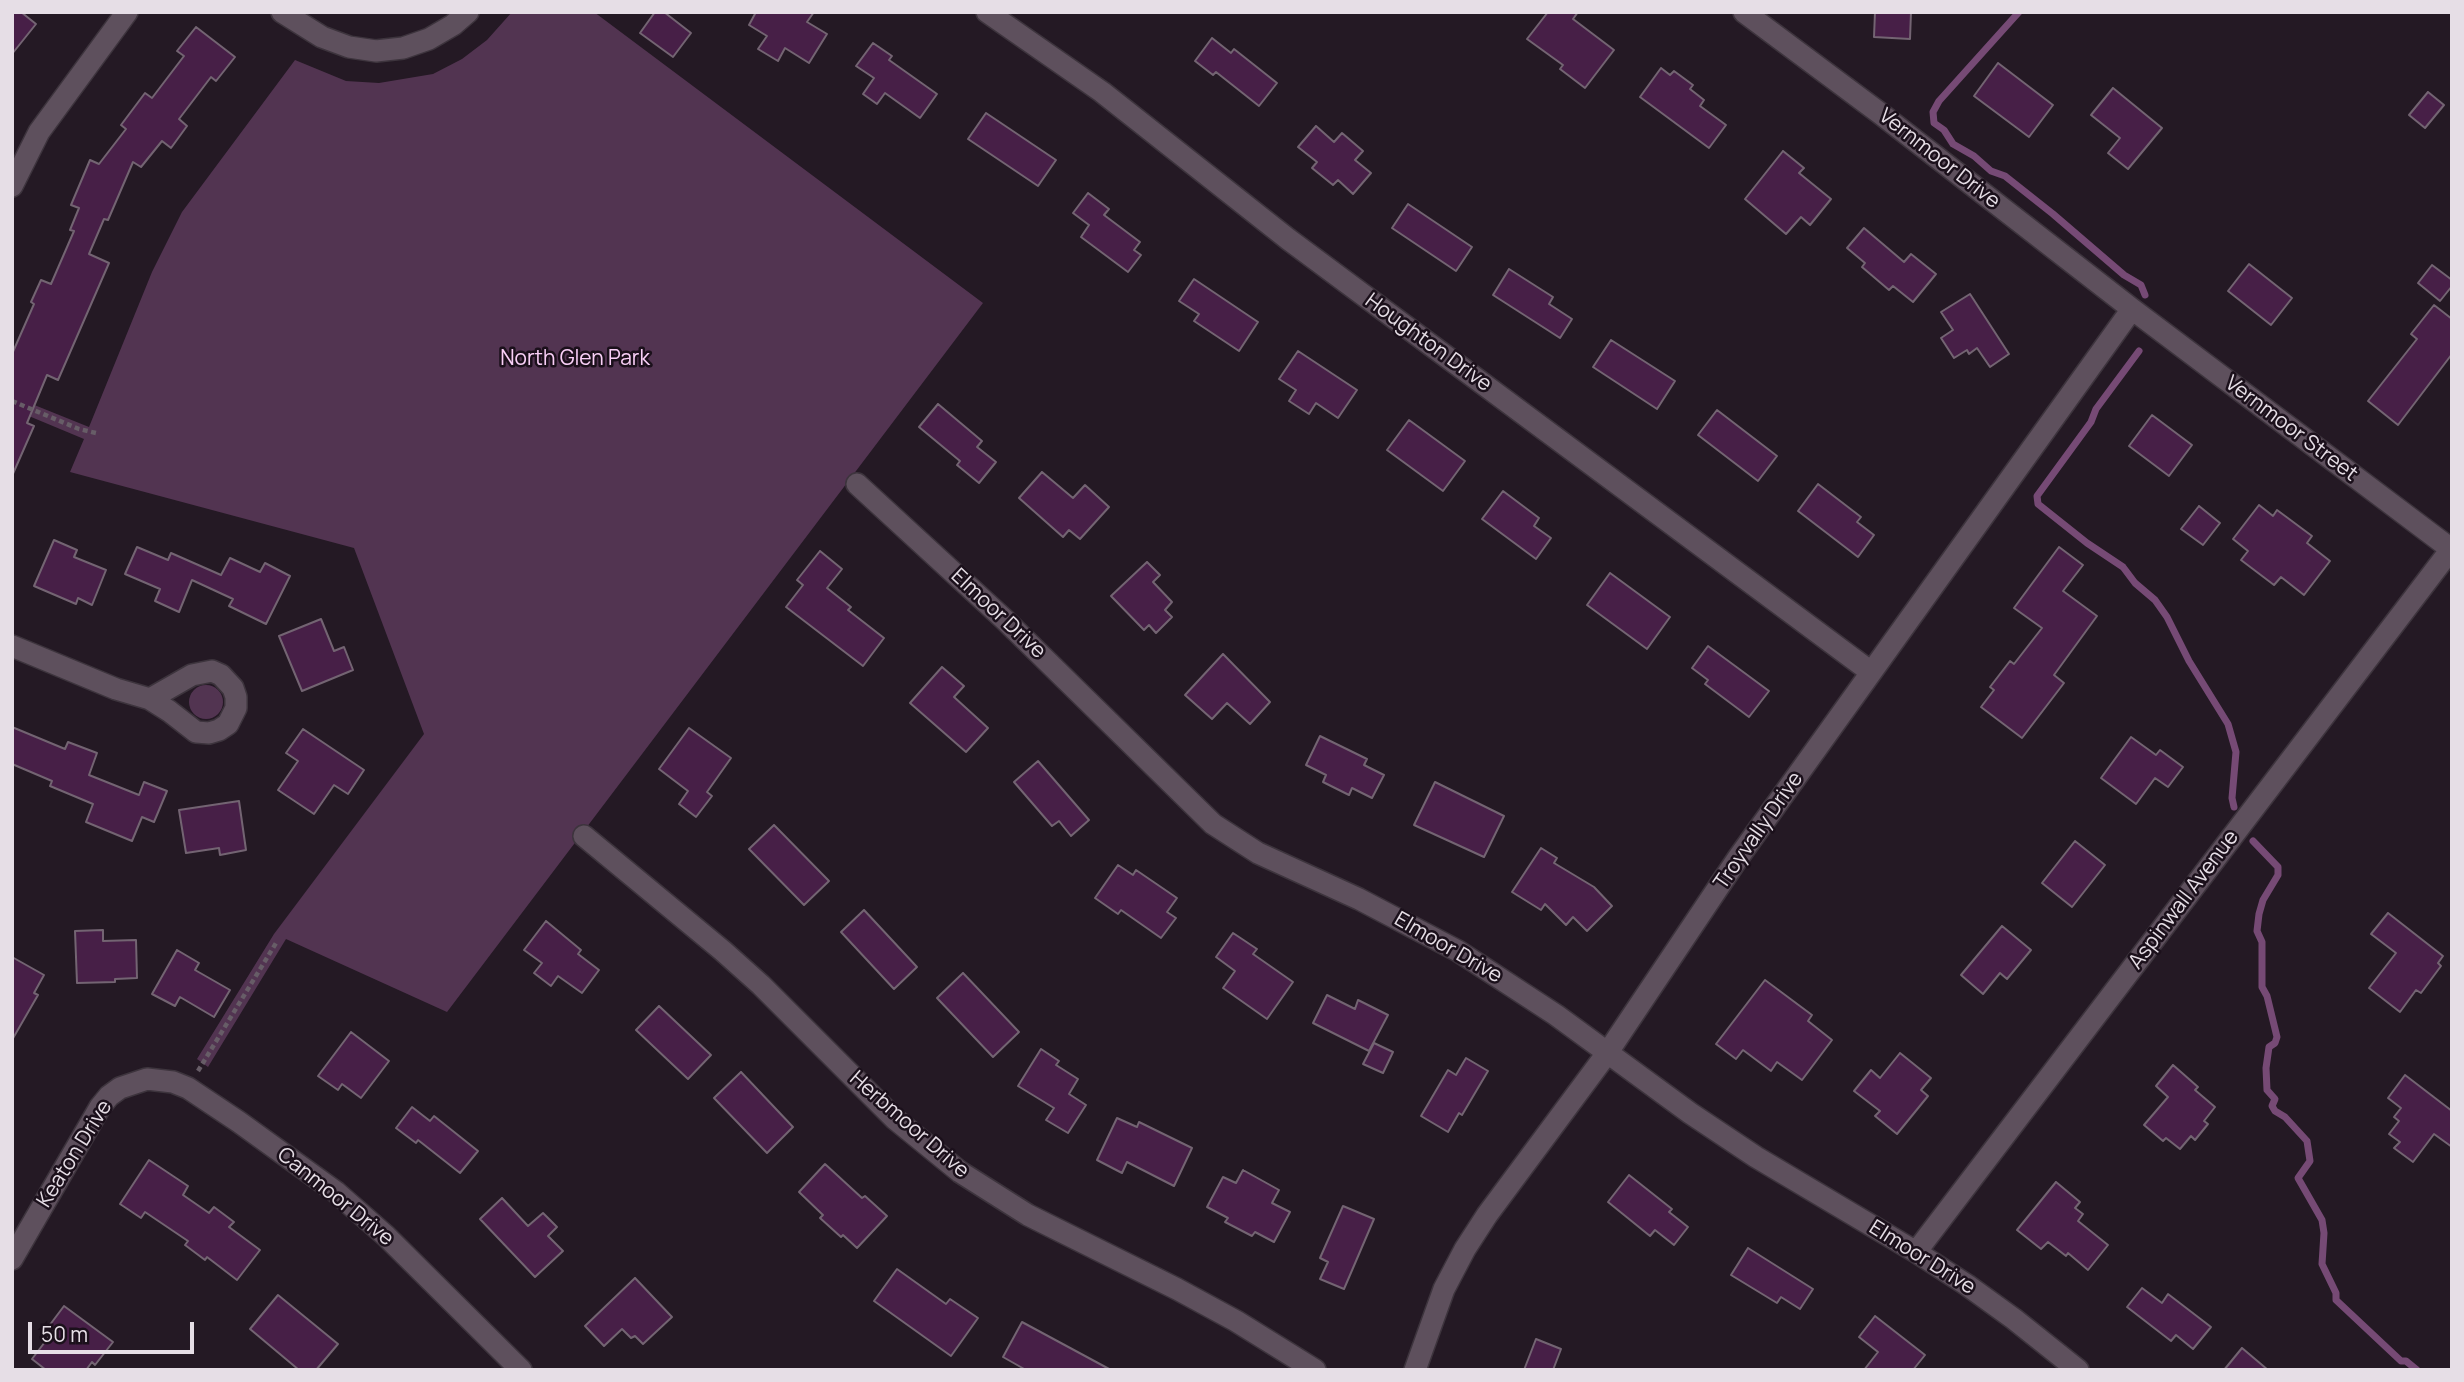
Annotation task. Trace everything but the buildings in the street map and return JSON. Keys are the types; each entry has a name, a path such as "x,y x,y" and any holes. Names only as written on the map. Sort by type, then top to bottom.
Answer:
{"street":[{"path":"12,186 39,132 127,12"},
{"path":"282,12 322,37 349,47 376,51 403,48 429,39 453,25 468,12"},
{"name":"Houghton Drive","path":"987,12 1102,92 1297,246 1871,673"},
{"name":"Vernmoor Drive","path":"1744,12 2132,309"},
{"name":"Troyvally Drive","path":"1415,1370 1444,1289 1465,1248 1507,1186 1608,1052 1738,858 2132,309"},
{"name":"Vernmoor Street","path":"2132,309 2451,548"},
{"name":"Elmoor Drive","path":"857,484 1005,620 1213,824 1258,853 1359,899 1458,951 1534,1000 1756,1157 1916,1252 2005,1312 2078,1370"},
{"name":"Aspinwall Avenue","path":"1916,1252 2451,548"},
{"path":"12,646 116,689 150,699"},
{"name":"Herbmoor Drive","path":"584,836 723,951 761,985 895,1119 960,1172 1028,1215 1177,1289 1236,1321 1315,1370"},
{"name":"Canmoor Drive","path":"120,1088 147,1079 173,1082 188,1088 272,1145 327,1185 386,1236 521,1370"},
{"name":"Keaton Drive","path":"12,1259 100,1107 120,1088"}],"path":[{"path":"12,401 79,429 96,433"},
{"path":"195,1076 276,943"}],"green space":[{"name":"North Glen Park","path":"512,12 594,12 983,303 447,1012 286,939 208,1067 197,1059 274,934 424,734 354,548 70,472 84,439 12,409 12,396 89,427 152,272 182,212 295,60 346,81 379,83 433,74 462,59 487,40"},
{"path":"206,685 218,690 223,702 218,714 206,719 194,714 189,702 194,690"}],"waterway":[{"path":"2019,12 1939,101 1933,112 1934,123 1944,130 1953,144 1974,156 1991,171 2005,176 2124,275 2141,285 2145,295"},
{"path":"2139,351 2037,496 2038,504 2087,543 2123,567 2135,583 2155,600 2167,617 2189,661 2228,724 2236,752 2232,798 2234,807"},
{"path":"2253,841 2278,867 2278,875 2263,900 2257,931 2262,942 2262,987 2267,996 2277,1037 2275,1043 2269,1047 2267,1090 2275,1099 2272,1106 2275,1111 2285,1117 2307,1141 2310,1161 2298,1178 2322,1220 2322,1264 2336,1293 2336,1300 2401,1361 2406,1361 2417,1370"}]}
